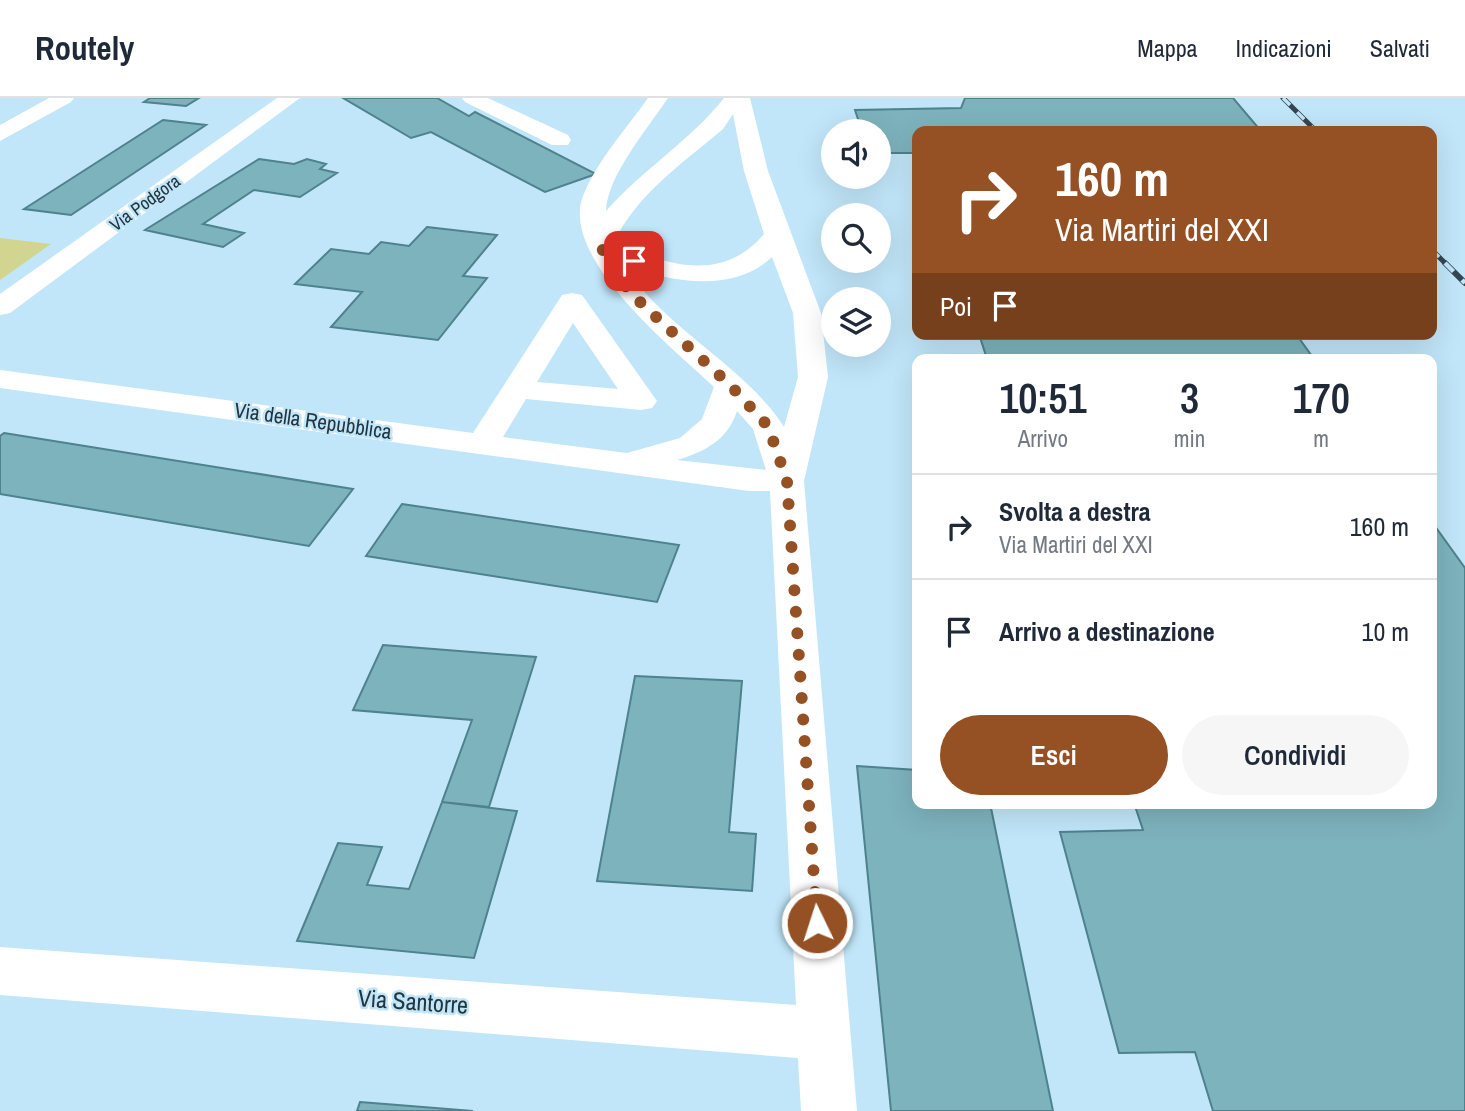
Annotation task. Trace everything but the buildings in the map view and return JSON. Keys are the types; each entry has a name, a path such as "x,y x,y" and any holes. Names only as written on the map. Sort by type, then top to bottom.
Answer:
{"street":[{"path":"0,134 64,98"},
{"name":"Via Podgora","path":"0,307 290,98"},
{"path":"472,98 560,140"},
{"path":"658,98 616,159 594,198 593,218 600,245 620,280 643,305 730,385 768,426 787,481 830,1111"},
{"path":"600,245 614,217 633,195 710,115 735,98"},
{"path":"740,98 756,171 776,235 807,313 813,377 787,481"},
{"path":"710,115 756,171"},
{"path":"600,245 634,261 701,274 733,270 758,256 776,235"},
{"name":"Via della Repubblica","path":"0,379 749,480 787,481"},
{"name":"Via della Repubblica","path":"627,464 692,444 717,423 730,385"},
{"path":"483,443 517,389"},
{"name":"Via Santorre","path":"0,971 825,1034"}],"green space":[{"path":"0,238 51,244 0,280"}],"railway":[{"path":"1283,98 1311,126"},
{"path":"1437,255 1465,283"}],"route":[{"path":"634,261 600,245 620,280 643,305 730,385 768,426 787,481 817,923"}]}
